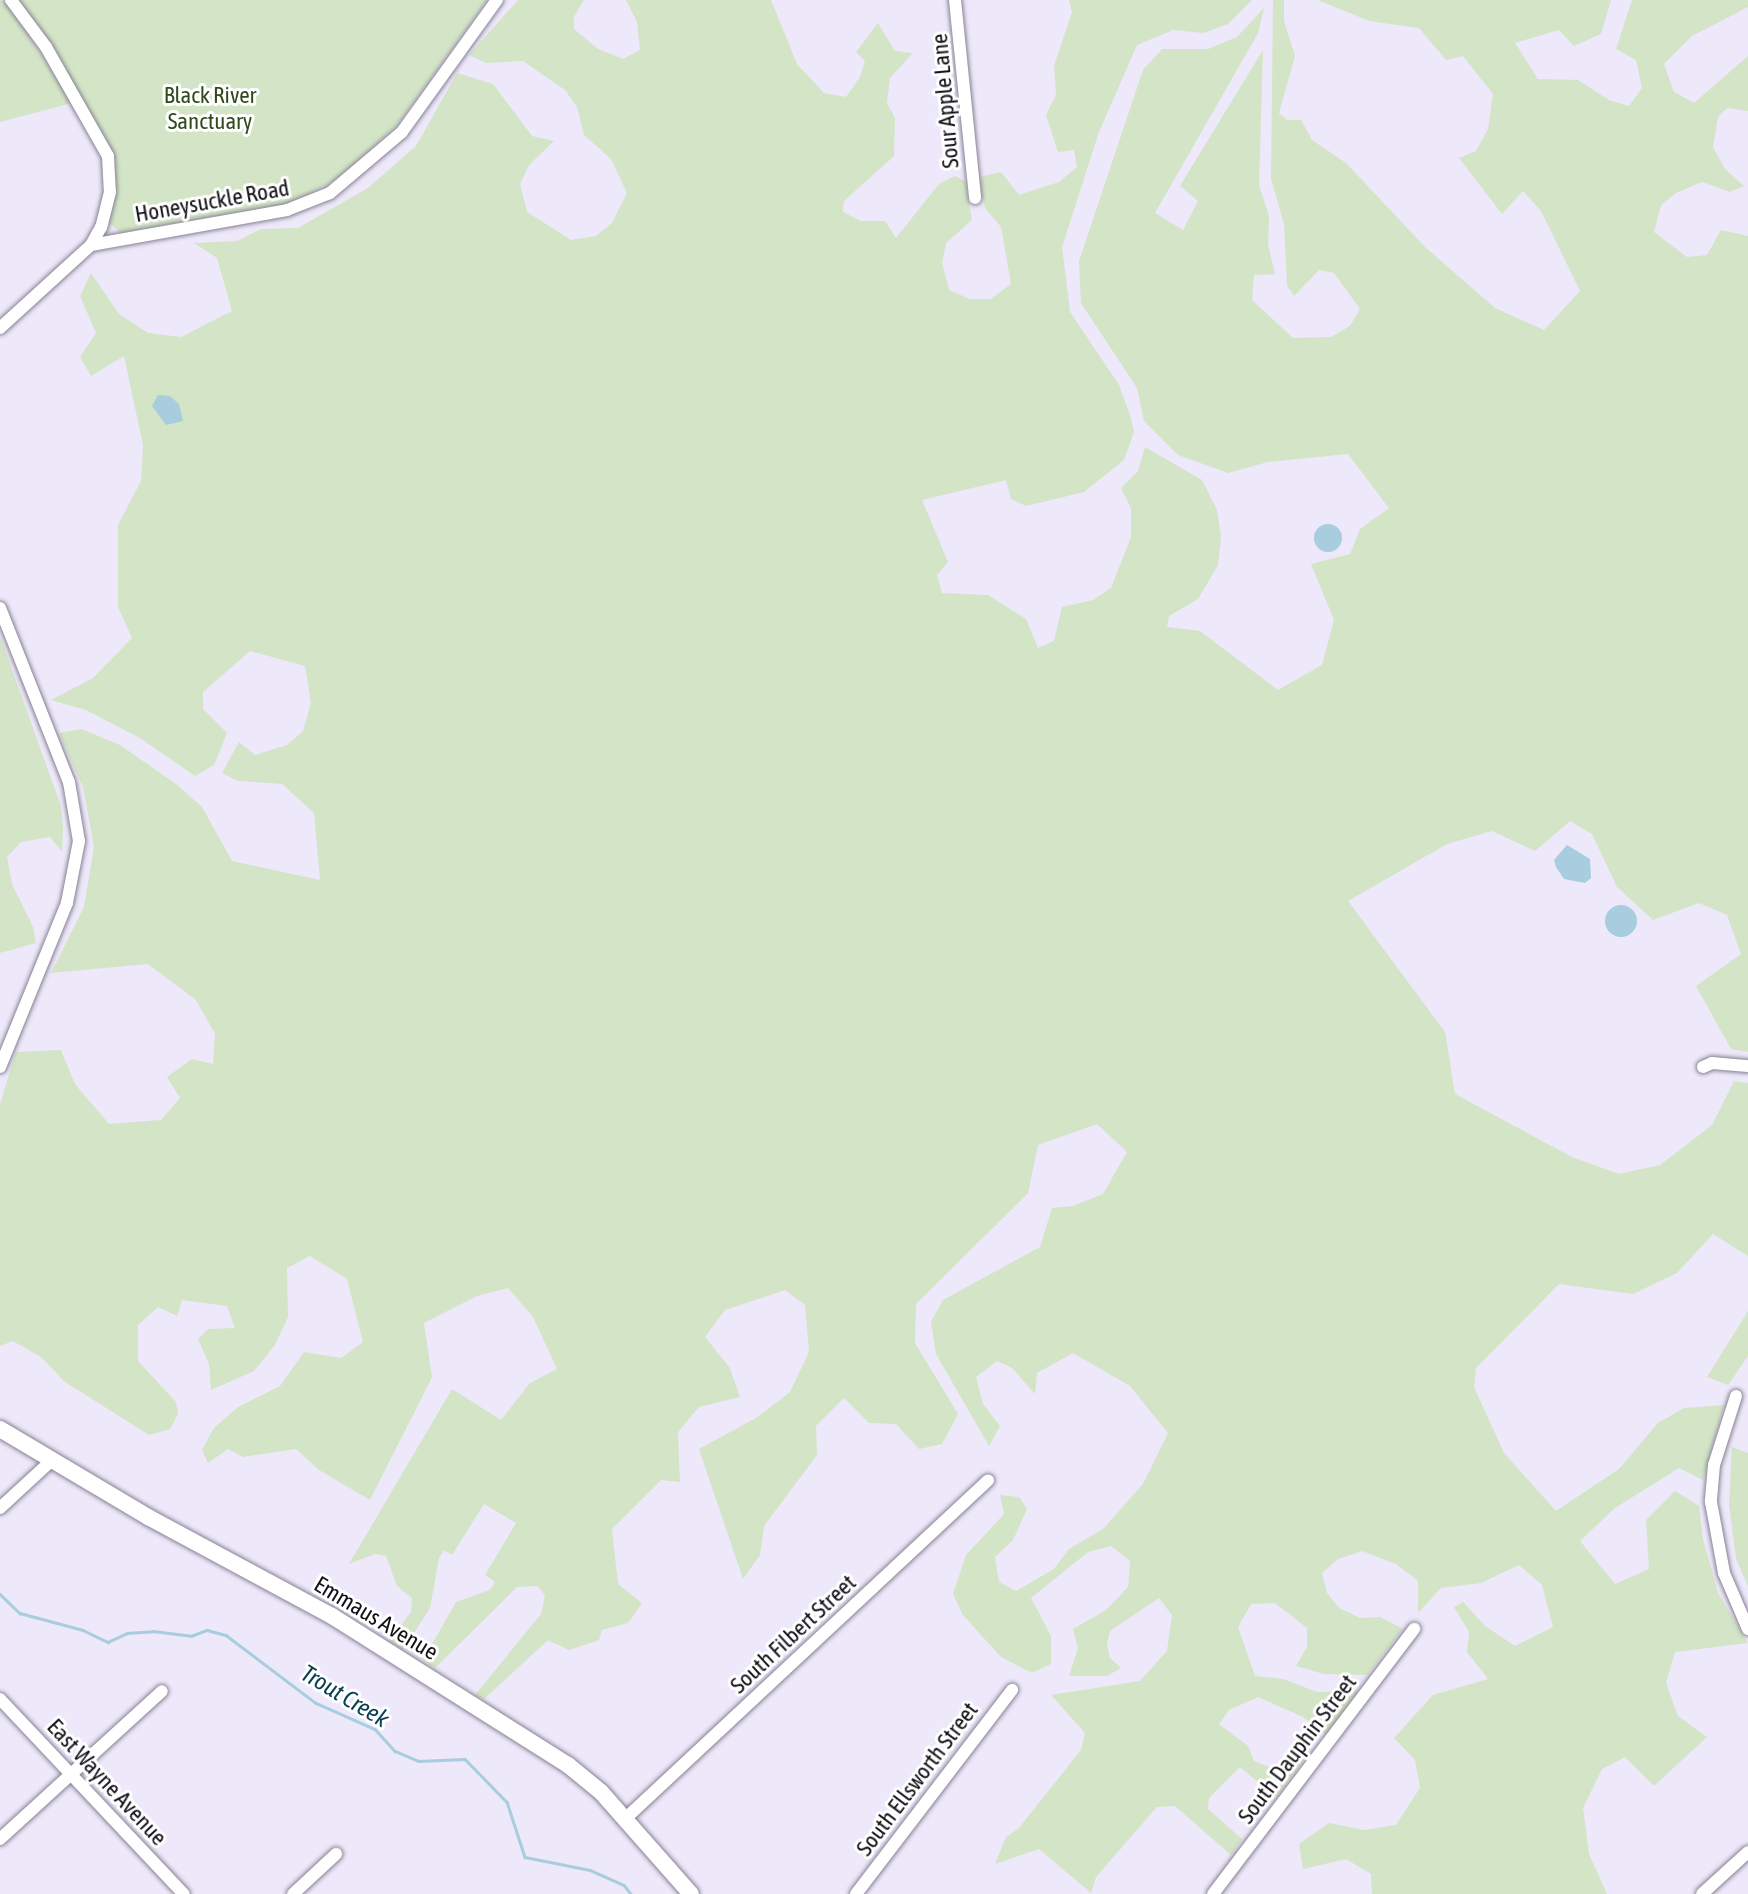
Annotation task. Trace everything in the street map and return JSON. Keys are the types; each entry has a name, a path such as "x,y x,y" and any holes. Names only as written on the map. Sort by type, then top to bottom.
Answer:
{"main road":[{"name":"Emmaus Avenue","path":"0,1429 324,1612 568,1765 626,1818 691,1894"}],"street":[{"path":"0,328 91,245 101,227 110,192 107,156 46,47 11,0"},
{"name":"Honeysuckle Road","path":"91,245 288,210 330,193 402,132 497,0"},
{"name":"Sour Apple Lane","path":"956,0 975,198"},
{"path":"0,608 69,782 79,841 66,903 0,1067"},
{"path":"1703,1067 1712,1063 1748,1066"},
{"path":"1736,1396 1714,1465 1710,1502 1724,1573 1748,1629"},
{"path":"0,1508 52,1460"},
{"name":"South Filbert Street","path":"626,1818 988,1480"},
{"name":"South Dauphin Street","path":"1213,1894 1414,1629"},
{"name":"South Ellsworth Street","path":"856,1894 1012,1690"},
{"path":"0,1839 162,1691"},
{"name":"East Wayne Avenue","path":"0,1699 184,1894"},
{"path":"1702,1894 1748,1852"},
{"path":"293,1894 336,1854"}],"green space":[{"path":"0,0 10,5 72,103 0,122"},
{"name":"Black River Sanctuary","path":"18,0 487,0 398,124 340,178 286,205 121,233 108,222 115,177"},
{"path":"518,0 584,0 574,17 574,29 598,49 623,59 640,50 637,22 626,0 771,0 797,64 824,93 846,97 860,77 865,61 856,52 878,23 895,51 913,53 890,78 887,103 895,118 894,156 844,201 843,212 861,221 885,221 896,238 939,184 955,176 965,181 972,220 946,243 942,263 949,290 970,299 991,299 1011,284 1001,227 985,208 979,182 983,176 1001,172 1019,195 1059,182 1077,167 1074,150 1058,152 1046,115 1056,95 1054,66 1072,12 1069,0 1252,0 1228,24 1204,33 1173,30 1137,45 1099,132 1062,247 1070,312 1119,385 1131,418 1134,432 1124,460 1084,492 1026,506 1011,499 1006,480 922,500 948,562 937,575 942,593 988,595 1026,619 1038,648 1054,641 1062,607 1093,600 1111,588 1131,537 1131,508 1121,488 1138,471 1145,447 1202,480 1217,510 1221,537 1218,565 1198,599 1169,616 1167,627 1200,631 1278,690 1322,665 1334,620 1311,564 1350,554 1360,529 1389,508 1348,454 1268,462 1228,473 1178,455 1144,421 1137,388 1081,303 1079,261 1143,70 1162,49 1208,49 1237,37 1264,8 1258,33 1155,213 1183,230 1198,201 1180,186 1263,50 1259,185 1269,216 1268,245 1275,274 1254,275 1252,300 1293,338 1331,337 1350,326 1360,309 1334,273 1319,270 1294,296 1287,285 1284,224 1271,179 1273,0 1284,0 1284,21 1295,56 1279,113 1287,120 1301,120 1312,140 1346,163 1425,247 1495,308 1544,330 1580,291 1541,211 1523,191 1502,214 1459,158 1476,151 1488,129 1493,94 1463,56 1446,60 1419,28 1369,21 1318,0 1611,0 1601,34 1574,46 1559,30 1515,43 1538,79 1578,80 1609,100 1629,106 1642,88 1636,60 1616,49 1632,0 1748,0 1748,7 1692,36 1664,64 1674,92 1694,103 1748,56 1748,111 1727,108 1718,117 1713,147 1725,169 1744,186 1730,192 1702,182 1676,193 1661,205 1654,232 1687,257 1707,255 1721,230 1748,236 1748,1052 1731,1049 1696,986 1741,954 1727,915 1699,903 1653,920 1617,887 1592,834 1570,821 1535,851 1492,831 1447,844 1348,901 1445,1032 1455,1094 1572,1157 1619,1174 1660,1165 1712,1125 1734,1081 1748,1083 1748,1256 1713,1234 1677,1273 1633,1294 1559,1284 1476,1368 1474,1387 1504,1453 1556,1511 1619,1469 1658,1423 1684,1408 1724,1405 1703,1480 1679,1468 1615,1508 1580,1541 1615,1584 1649,1569 1646,1520 1675,1491 1699,1506 1703,1539 1718,1593 1748,1643 1675,1652 1666,1683 1678,1716 1707,1737 1654,1786 1625,1757 1602,1769 1583,1808 1589,1854 1607,1894 1372,1894 1371,1874 1346,1859 1303,1869 1299,1844 1329,1823 1364,1830 1396,1825 1420,1788 1415,1760 1394,1738 1433,1695 1488,1679 1467,1652 1469,1632 1454,1607 1463,1602 1485,1626 1515,1646 1553,1627 1542,1585 1519,1565 1481,1583 1441,1588 1418,1613 1418,1581 1396,1564 1362,1551 1338,1559 1322,1573 1327,1593 1339,1608 1360,1618 1380,1617 1403,1629 1367,1675 1324,1674 1296,1666 1307,1647 1307,1628 1275,1603 1251,1604 1238,1627 1255,1676 1283,1679 1317,1692 1359,1691 1326,1735 1303,1717 1258,1697 1229,1710 1219,1724 1248,1746 1254,1761 1282,1772 1307,1756 1276,1797 1240,1767 1209,1798 1208,1809 1242,1839 1231,1855 1175,1806 1157,1807 1096,1877 1091,1893 1039,1849 995,1864 1006,1837 1018,1829 1081,1750 1085,1733 1051,1695 1140,1681 1167,1651 1172,1615 1159,1598 1110,1631 1107,1644 1110,1658 1121,1668 1107,1676 1069,1676 1078,1648 1073,1629 1106,1610 1128,1587 1130,1561 1111,1546 1088,1552 1031,1598 1051,1636 1051,1664 1032,1673 1001,1657 963,1615 953,1594 966,1555 1004,1514 1000,1495 1019,1497 1027,1509 1013,1540 995,1557 999,1582 1016,1591 1054,1569 1069,1549 1103,1529 1143,1484 1168,1433 1130,1386 1073,1353 1037,1373 1035,1394 1012,1368 997,1361 976,1377 983,1404 1000,1426 989,1446 936,1354 931,1322 943,1300 1040,1247 1052,1208 1073,1206 1103,1194 1127,1152 1097,1124 1038,1145 1028,1193 916,1304 915,1343 958,1414 942,1444 919,1449 896,1424 869,1423 844,1398 816,1426 817,1455 764,1526 760,1555 743,1579 699,1449 756,1418 790,1392 809,1352 805,1305 785,1290 725,1310 705,1337 730,1368 740,1397 699,1407 678,1432 680,1482 661,1480 612,1529 618,1584 642,1603 628,1623 602,1630 599,1640 569,1650 548,1640 484,1699 475,1695 541,1614 545,1596 538,1586 517,1587 435,1668 423,1660 456,1602 490,1590 495,1582 485,1575 516,1523 484,1504 452,1555 444,1550 439,1558 430,1608 403,1650 389,1641 411,1612 412,1598 397,1586 386,1556 375,1554 349,1564 452,1389 501,1420 530,1383 557,1369 533,1317 508,1288 477,1296 424,1323 432,1377 370,1500 319,1470 296,1449 243,1457 228,1449 208,1463 202,1450 214,1428 238,1407 280,1386 304,1352 341,1358 363,1342 347,1279 310,1256 287,1268 288,1317 275,1345 254,1371 211,1390 209,1364 198,1339 208,1329 235,1328 227,1306 182,1300 177,1316 158,1307 138,1325 138,1361 176,1402 178,1414 170,1429 149,1435 65,1382 41,1357 13,1341 0,1346 0,1104 16,1052 61,1050 75,1084 109,1124 161,1120 180,1098 167,1077 192,1059 213,1064 215,1034 196,1000 148,964 51,973 84,907 94,847 83,787 59,733 81,729 120,745 176,784 202,807 232,861 320,880 314,813 282,784 238,781 222,773 239,742 255,755 287,745 303,731 311,703 305,666 250,651 203,692 203,709 227,733 214,765 195,776 140,738 86,710 51,700 93,678 132,638 118,607 118,525 141,481 143,445 124,356 91,376 80,357 96,333 80,296 91,273 119,314 148,333 181,337 232,311 217,258 194,243 237,241 261,229 298,228 368,188 416,146 457,73 493,84 532,136 554,141 529,165 520,184 527,212 571,240 596,236 612,223 627,193 611,159 584,135 577,107 565,90 523,61 486,63 469,55"},
{"path":"0,636 61,806 63,828 62,852 50,837 21,842 7,857 12,884 33,927 36,943 0,953"},
{"path":"1748,1311 1748,1356 1728,1385 1707,1377"},
{"path":"1732,1447 1748,1453 1748,1586 1736,1559 1729,1504"}],"water":[{"path":"158,395 170,396 179,404 183,421 166,425 152,406"},
{"path":"1328,524 1338,528 1342,538 1338,548 1328,552 1318,548 1314,538 1318,528"},
{"path":"1567,845 1590,859 1591,878 1585,883 1564,879 1556,867 1554,860"},
{"path":"1621,905 1632,910 1637,921 1632,932 1621,937 1610,932 1605,921 1610,910"}],"waterway":[{"name":"Trout Creek","path":"0,1594 20,1613 83,1630 108,1642 127,1633 153,1631 191,1636 207,1630 226,1635 316,1703 375,1729 395,1751 418,1761 465,1759 507,1802 525,1857 590,1870 624,1885 631,1894"}]}
